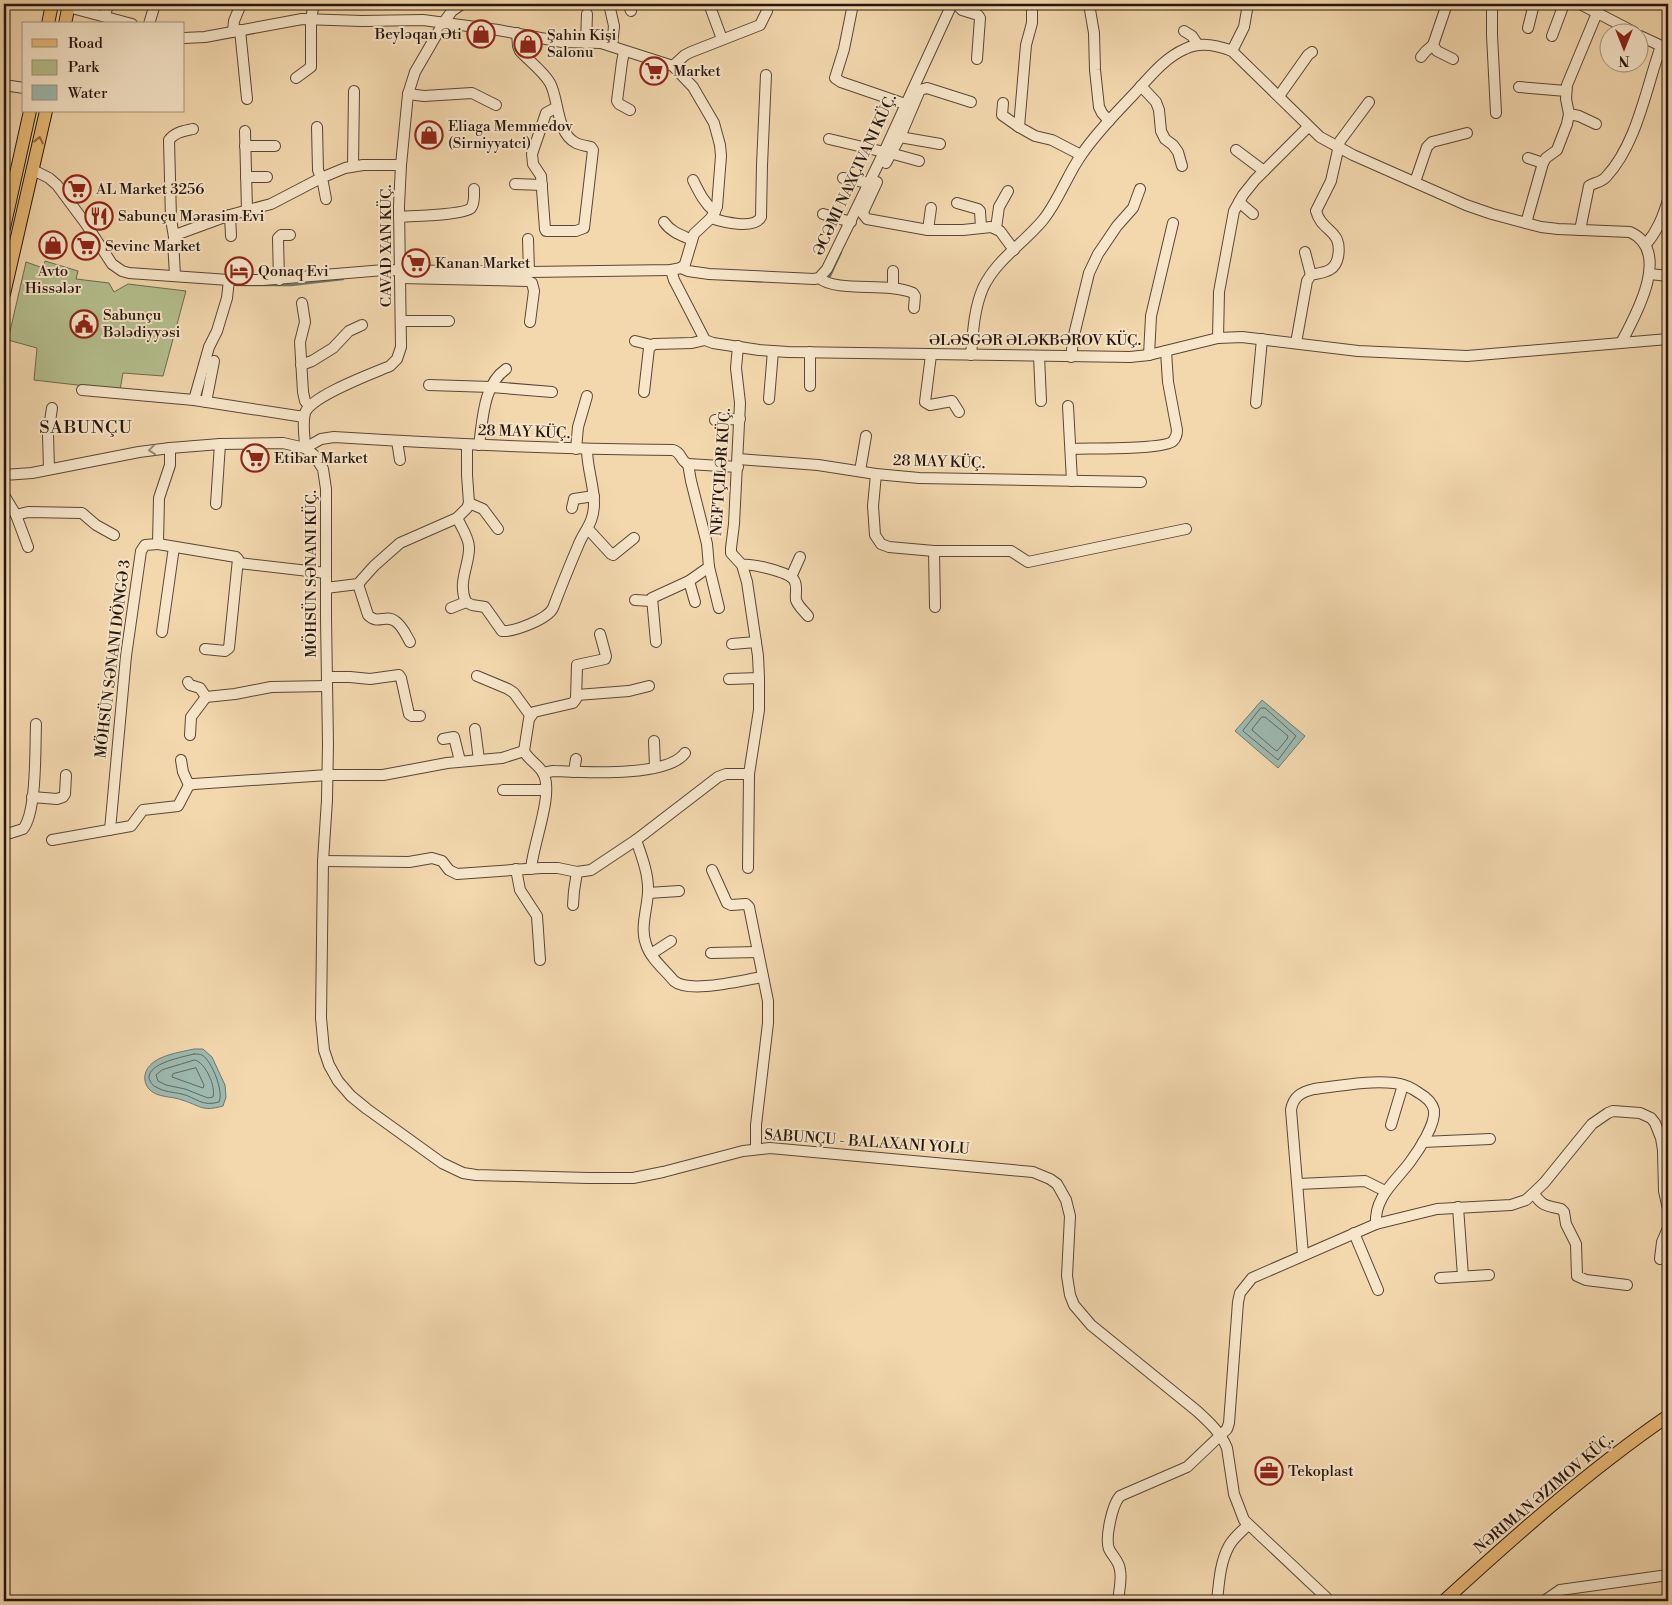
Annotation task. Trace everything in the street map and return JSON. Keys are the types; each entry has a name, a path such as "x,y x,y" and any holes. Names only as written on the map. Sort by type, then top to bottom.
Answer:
{"main road":[{"path":"48,22 52,4"},
{"path":"64,22 68,5"},
{"path":"4,228 30,112"},
{"path":"4,294 46,112"},
{"path":"18,166 33,170"},
{"name":"NƏRIMAN ƏZIMOV KÜÇ.","path":"1444,1601 1534,1520 1668,1416"}],"street":[{"path":"105,16 108,4"},
{"path":"150,22 155,4"},
{"path":"241,4 234,21 246,99"},
{"path":"296,78 311,67 311,18 314,4"},
{"name":"CAVAD XAN KÜÇ.","path":"308,406 326,395 394,363 400,355 399,217 401,164 408,94 415,72 444,22 462,4"},
{"path":"609,4 614,26 612,46"},
{"path":"709,4 722,39"},
{"path":"673,66 685,55 760,25 767,11 768,4"},
{"path":"853,4 844,49 835,78 841,82 905,104"},
{"path":"896,136 905,104 952,4"},
{"path":"961,4 960,8 962,10 978,15 980,18 977,59"},
{"path":"1019,127 1026,45 1032,22 1032,4"},
{"path":"1089,4 1094,33 1099,107 1109,121"},
{"path":"1232,51 1244,28 1248,4"},
{"path":"1421,57 1433,45 1447,4"},
{"path":"1492,4 1496,113"},
{"path":"1528,28 1534,4"},
{"path":"1552,36 1564,4"},
{"path":"1580,4 1615,22"},
{"path":"68,5 125,22"},
{"path":"1526,223 1543,163 1546,158 1557,150 1567,124 1569,114 1566,91 1598,13"},
{"path":"586,43 587,14"},
{"path":"185,38 206,37 289,20 311,18 362,21 422,20 517,33 551,41 612,46 624,52 673,66 698,93 717,131 720,145 721,170 718,203 713,215 694,234 687,259 681,268"},
{"path":"1184,31 1192,36 1198,45"},
{"path":"517,33 520,51 550,83 560,120 569,138 576,143 591,147 593,150 584,228 582,230 546,231 545,229 541,176 533,164 532,154 546,113 556,108"},
{"path":"1580,230 1589,186 1606,177 1628,141 1664,47 1650,41"},
{"path":"971,355 977,304 993,271 1053,206 1081,155 1109,121 1161,64 1186,48 1198,45 1220,46 1232,51 1320,137 1338,148 1466,205 1492,214 1541,226 1630,232 1640,236 1650,249 1650,274 1640,308 1621,343"},
{"path":"1433,45 1437,51 1453,58"},
{"path":"624,52 617,100 630,110"},
{"path":"1279,96 1312,52"},
{"path":"693,180 713,215 732,224 754,224 759,222 761,217 766,75"},
{"path":"4,85 22,88"},
{"path":"1141,86 1156,102 1159,110 1161,131 1165,139 1178,152 1182,166"},
{"path":"1519,87 1566,91"},
{"path":"819,278 827,268 869,183 920,90 923,88 971,102"},
{"path":"353,166 354,91"},
{"path":"408,94 424,96 472,93 496,105"},
{"path":"1296,344 1307,281 1311,275 1330,270 1337,263 1339,243 1337,238 1317,216 1316,211 1331,181 1338,148 1347,130 1369,102"},
{"path":"1003,103 1002,115 1019,127 1035,136 1052,140 1081,155"},
{"path":"1569,114 1579,116 1596,124"},
{"path":"317,126 318,164 326,199"},
{"path":"1218,338 1219,292 1234,211 1255,180 1308,126"},
{"path":"174,276 169,140 178,133 193,129"},
{"path":"245,131 247,210"},
{"path":"1415,182 1427,147 1432,142 1468,132"},
{"path":"896,136 940,144"},
{"path":"829,138 919,161"},
{"path":"246,146 275,146"},
{"path":"1236,150 1264,171"},
{"path":"887,153 864,210 864,217 900,226 928,230 996,228 1014,250"},
{"path":"1528,158 1543,163"},
{"path":"174,237 182,232 230,215 271,204 338,170 353,166 401,164"},
{"path":"33,170 49,178 57,185 86,224 109,261 116,268 128,273 229,280 279,280 360,272 528,281 532,283 534,291 530,322"},
{"path":"246,177 267,177"},
{"path":"843,178 869,183"},
{"path":"516,184 542,185"},
{"path":"399,217 448,214 467,210 471,208 474,202 474,189"},
{"path":"1071,357 1088,274 1098,254 1117,226 1133,208 1140,189"},
{"path":"996,228 999,207 1008,191"},
{"path":"1646,243 1660,225 1668,200"},
{"path":"1239,202 1253,214"},
{"path":"956,203 978,209 980,211 981,227"},
{"path":"928,230 931,208"},
{"path":"823,214 851,222"},
{"path":"230,215 231,236"},
{"path":"664,222 674,232 692,240"},
{"path":"1149,355 1151,316 1173,223"},
{"path":"279,280 278,238 281,235 290,235"},
{"path":"528,239 529,272"},
{"path":"1305,252 1311,275"},
{"path":"400,274 671,270 681,268 709,274 819,278 830,283 893,288 913,293 915,296 914,308"},
{"path":"671,270 674,280 705,340"},
{"path":"893,271 893,288"},
{"path":"1650,274 1668,276"},
{"path":"194,400 209,347 218,332 227,298 229,280"},
{"path":"4,478 139,452 170,448 220,444 283,443 305,448 304,416 308,406 304,398 301,365 300,342 305,322 302,303"},
{"path":"401,321 449,321"},
{"path":"301,365 322,355 340,342 349,331 362,325"},
{"name":"ƏLƏSGƏR ƏLƏKBƏROV KÜÇ.","path":"635,341 651,345 692,343 705,340 713,343 773,351 1130,357 1149,355 1218,338 1242,337 1358,351 1467,356 1668,339"},
{"path":"1256,403 1262,339"},
{"path":"644,392 649,348 651,345"},
{"name":"NEFTÇILƏR KÜÇ.","path":"738,346 736,368 740,393 740,419 731,548 734,556 742,565 747,582 759,678 758,710 749,774 748,868"},
{"path":"769,399 773,351"},
{"path":"1071,448 1129,448 1167,444 1173,441 1177,435 1177,430 1168,382 1166,351"},
{"path":"810,352 810,386"},
{"path":"931,355 925,402 930,405 948,400 952,401 959,412"},
{"path":"1040,356 1041,400"},
{"path":"206,402 214,361"},
{"path":"479,445 485,404 495,379 506,368"},
{"path":"429,385 491,387 552,392"},
{"path":"82,390 194,400 304,416"},
{"path":"576,448 578,427 587,396"},
{"path":"1068,406 1072,481"},
{"path":"49,469 48,434 52,408"},
{"path":"715,420 740,419"},
{"path":"860,471 866,436"},
{"name":"28 MAY KÜÇ.","path":"305,448 321,439 334,437 467,445 674,450 688,464 808,464 919,478 1140,482"},
{"path":"397,441 400,460"},
{"path":"216,504 220,444"},
{"path":"326,588 358,584 374,566 400,543 457,518 469,503 467,445"},
{"path":"170,448 170,465 159,498 158,544 236,558 239,563 229,648 225,651 205,649"},
{"name":"MÖHSÜN SƏNANI KÜÇ.","path":"305,448 319,461 325,478 327,506 328,775 323,861 321,1026 323,1044 329,1065 338,1081 351,1096 367,1110 431,1156 463,1173 476,1175 617,1179 646,1176 724,1155 756,1149 782,1148 1033,1172 1057,1184 1068,1206 1070,1216 1067,1276 1074,1305 1091,1325 1197,1411 1220,1436"},
{"path":"457,518 470,549 464,574 463,593 466,602 472,606 485,607 502,631 510,630 547,616 553,608 579,543 588,529 593,515 594,496 587,449"},
{"path":"688,464 707,544 709,567 719,608"},
{"path":"876,474 874,492 875,535 881,544 889,547 934,551 1010,551 1024,561 1035,562 1186,529"},
{"path":"4,495 16,515 28,547"},
{"path":"572,508 574,499 594,496"},
{"path":"469,503 482,509 498,529"},
{"path":"16,515 28,512 82,513 96,525 114,535"},
{"path":"588,529 614,555 634,538"},
{"name":"MÖHSÜN SƏNANI DÖNGƏ 3","path":"110,830 126,656 141,551 146,545 158,544"},
{"path":"162,632 174,547"},
{"path":"934,551 935,607"},
{"path":"791,577 800,557"},
{"path":"239,563 326,573"},
{"path":"742,565 753,564 791,577 796,585 797,603 808,616"},
{"path":"656,642 652,598 689,581 709,567"},
{"path":"689,581 695,602"},
{"path":"358,584 368,615 376,620 394,619 410,642"},
{"path":"635,600 651,601"},
{"path":"450,608 466,602"},
{"path":"530,716 540,710 573,703 577,695 577,665 605,659 606,656 600,634"},
{"path":"732,644 756,642"},
{"path":"190,736 191,717 206,697 271,687 327,682 350,677 370,679 399,675 410,714 412,716 420,716"},
{"path":"477,676 508,689 530,716 524,751 543,772 546,790 531,869"},
{"path":"729,680 759,678"},
{"path":"188,682 190,685 200,688 206,697"},
{"path":"577,695 629,691 649,686"},
{"path":"4,835 19,832 28,822 32,797 36,724"},
{"path":"475,729 479,760"},
{"path":"443,739 454,737 460,761"},
{"path":"654,741 655,767"},
{"path":"52,840 131,826 143,810 178,806 189,785 200,782 328,775 384,775 460,761 502,758 524,751"},
{"path":"543,772 624,772 655,767 679,760 685,753"},
{"path":"574,772 576,759"},
{"path":"181,760 183,772 189,785"},
{"path":"323,861 409,862 432,858 442,862 449,870 457,874 516,869 558,868 577,872 591,870 636,840 718,778 726,774 749,774"},
{"path":"32,797 63,797 65,794 66,775"},
{"path":"503,790 546,790"},
{"path":"636,840 644,863 648,893 644,930 645,943 651,954 674,982 687,987 763,977"},
{"path":"516,869 520,890 537,916 540,960"},
{"path":"712,870 727,903 746,904 749,907 763,977 768,1012 756,1125 756,1149"},
{"path":"574,905 577,872"},
{"path":"648,893 679,891"},
{"path":"651,954 671,942"},
{"path":"711,953 758,952"},
{"path":"1303,1256 1291,1110 1295,1098 1303,1092 1314,1089 1381,1082 1403,1085 1422,1095 1432,1104 1434,1115 1429,1130 1410,1162 1385,1191 1375,1214 1376,1224"},
{"path":"1391,1125 1403,1085"},
{"path":"1118,1601 1120,1570 1118,1562 1108,1544 1115,1502 1120,1496 1187,1467 1227,1429 1240,1293 1252,1278 1376,1224 1437,1209 1511,1205 1526,1200 1534,1194 1592,1124 1608,1113 1627,1111 1646,1115 1655,1123 1664,1150 1664,1191 1668,1209"},
{"path":"1423,1142 1490,1140"},
{"path":"1298,1184 1365,1180 1385,1191"},
{"path":"1534,1194 1540,1203 1545,1206 1561,1209 1564,1212 1566,1224 1576,1244 1577,1276 1586,1280 1626,1285"},
{"path":"1458,1207 1463,1276"},
{"path":"1660,1259 1662,1242 1668,1228"},
{"path":"1354,1233 1378,1290"},
{"path":"1440,1278 1489,1275"},
{"path":"1220,1436 1225,1442 1229,1455 1234,1494 1241,1514 1248,1525 1330,1601"},
{"path":"1217,1601 1220,1577 1229,1544 1248,1525"},
{"path":"1544,1601 1560,1590 1668,1575"}],"green space":[{"path":"45,261 78,271 76,279 109,283 114,292 128,284 186,291 163,376 123,373 120,390 34,380 37,348 8,340 26,262 43,268"}],"water":[{"path":"1262,700 1305,736 1278,768 1235,731"},
{"path":"194,1049 203,1049 212,1057 225,1085 226,1097 223,1106 202,1108 178,1099 156,1094 147,1086 145,1075 152,1063 165,1056"}],"waterway":[{"path":"829,278 841,252"},
{"path":"237,285 291,285 343,279"}],"place":[{"name":"Beyləqan Əti","path":"481,34"},
{"name":"Şahin Kişi Salonu","path":"528,44"},
{"name":"Market","path":"654,71"},
{"name":"Eliaga Memmedov (Sirniyyatci)","path":"429,135"},
{"name":"AL Market 3256","path":"77,189"},
{"name":"Sabunçu Mərasim Evi","path":"99,216"},
{"name":"Avto Hissələr","path":"53,245"},
{"name":"Sevinc Market","path":"86,246"},
{"name":"Kanan Market","path":"416,263"},
{"name":"Qonaq Evi","path":"239,271"},
{"name":"Sabunçu Bələdiyyəsi","path":"84,324"},
{"name":"Etibar Market","path":"255,458"},
{"name":"Tekoplast","path":"1269,1471"}],"district":[{"name":"SABUNÇU","path":"86,427"}]}
